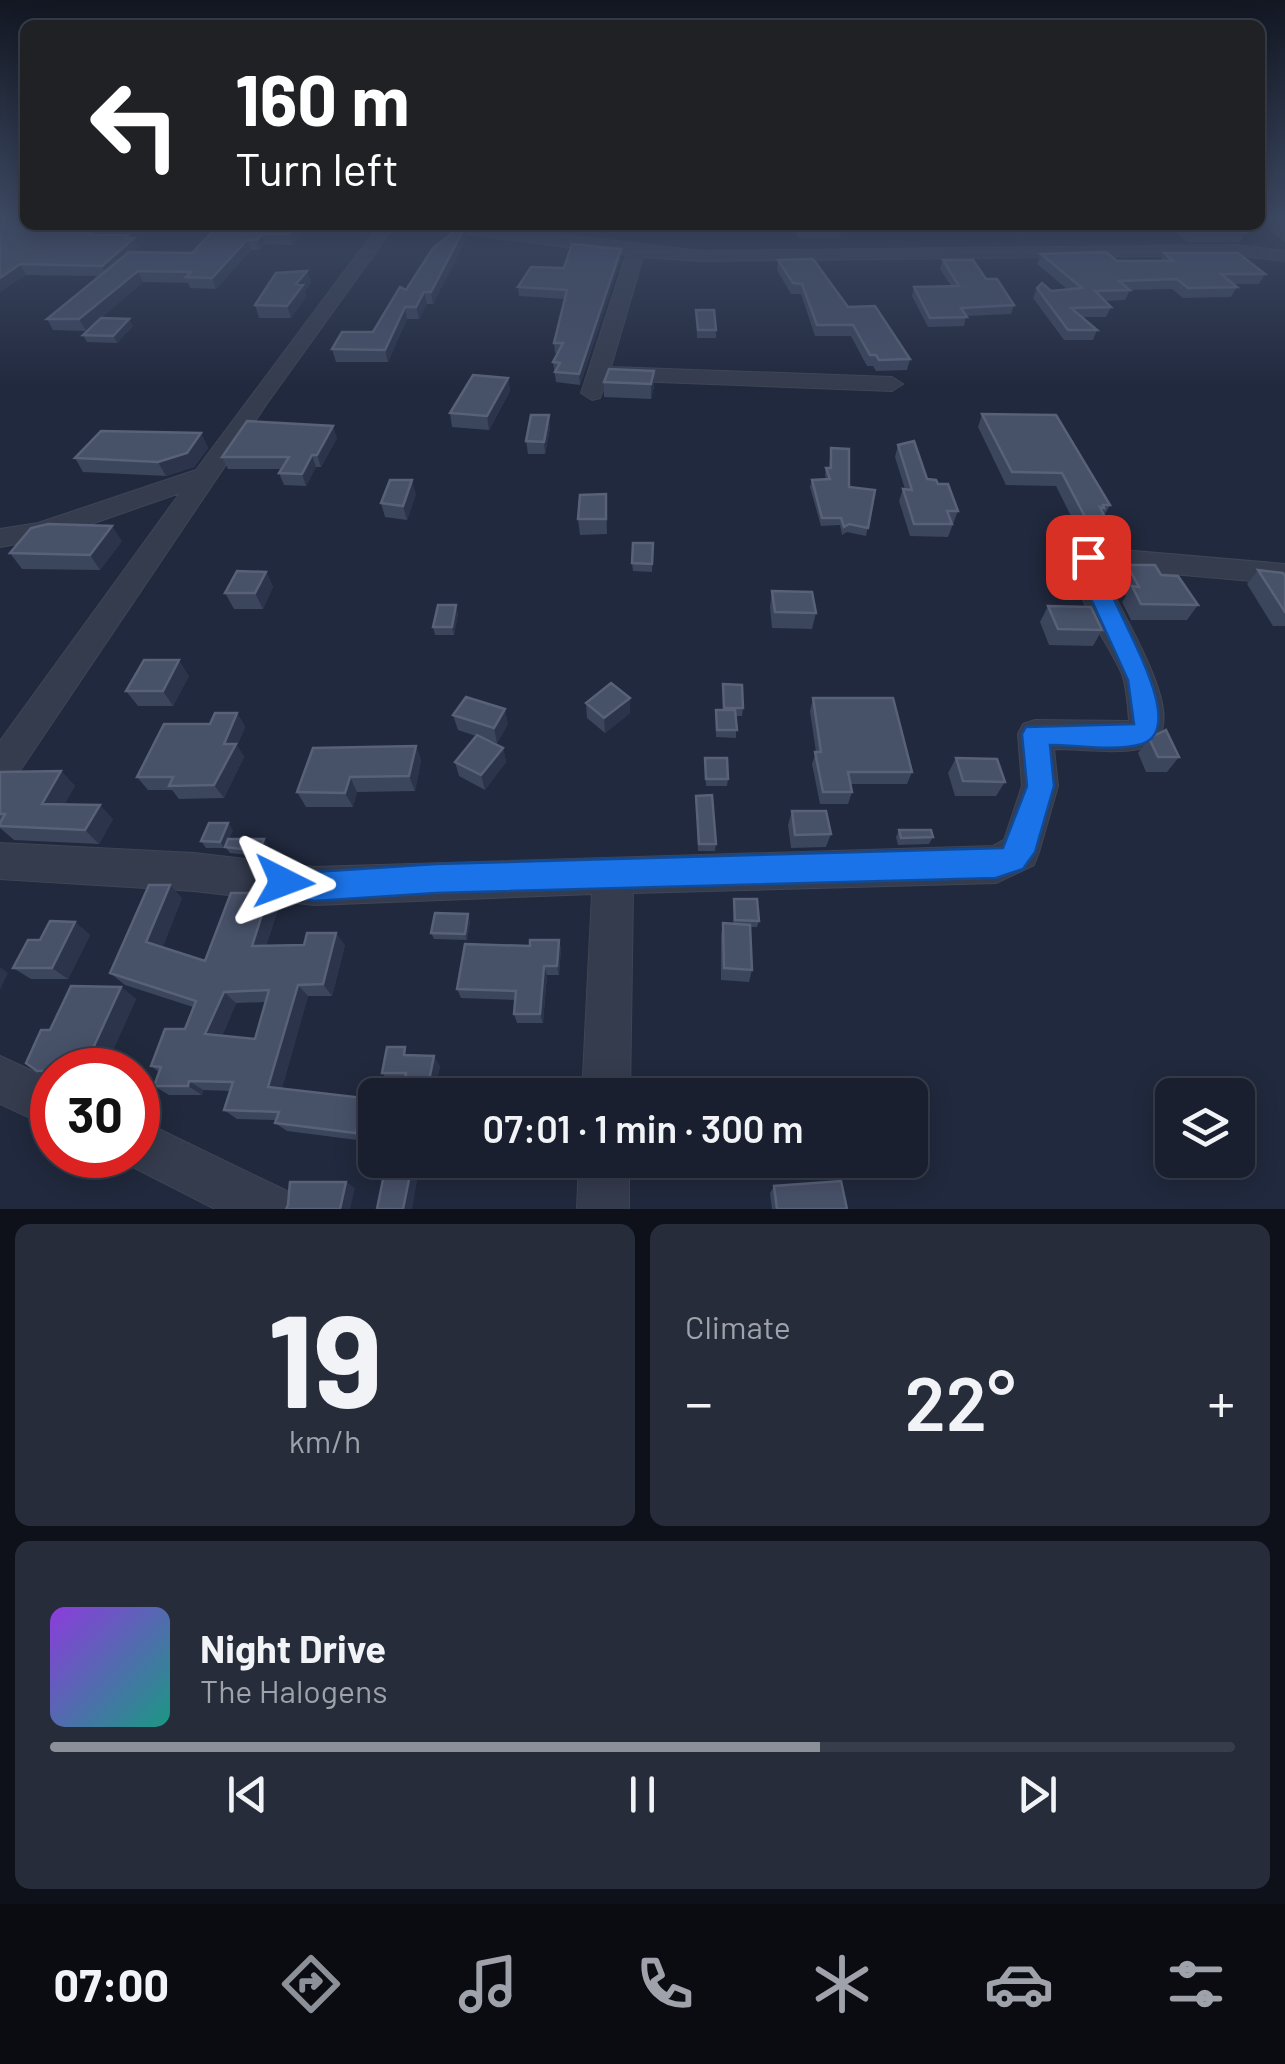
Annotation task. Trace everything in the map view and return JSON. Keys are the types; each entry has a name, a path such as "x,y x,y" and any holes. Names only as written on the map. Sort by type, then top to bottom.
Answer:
{"street":[{"path":"0,770 350,275"},
{"path":"628,275 595,383 892,384"},
{"path":"0,538 41,532 206,475"},
{"path":"0,861 194,872 314,886 996,864 1020,852 1040,786 1035,734 1137,734 1147,729 1141,680 1113,626 1089,570 1088,557 1285,574"},
{"path":"606,1078 612,874"},
{"path":"0,1080 30,1094"},
{"path":"160,1156 247,1204"},
{"path":"603,1209 604,1178"}],"building":[{"path":"100,275 133,275 79,319 47,319"},
{"path":"274,275 303,275 296,284 303,285 287,306 255,305"},
{"path":"415,275 440,275 431,292 424,292 416,307 405,307 385,350 332,349 342,332 373,332 400,287 406,290"},
{"path":"526,275 612,275 579,374 555,372 560,363 553,362 563,343 554,343 567,290 518,287"},
{"path":"788,275 825,275 848,307 875,306 910,359 879,360 870,355 853,325 817,325 802,284 793,283"},
{"path":"952,275 997,279 1014,305 961,308 967,317 930,318 914,287 959,286"},
{"path":"1067,275 1223,275 1237,287 1188,288 1177,279 1119,281 1130,290 1095,291 1111,307 1071,308 1097,330 1068,330 1037,288 1042,283 1051,291 1082,288"},
{"path":"696,310 714,310 716,330 698,330"},
{"path":"101,318 129,319 113,336 83,335"},
{"path":"609,369 654,371 651,384 604,382"},
{"path":"473,375 508,378 487,416 450,413"},
{"path":"982,414 1056,415 1110,505 1100,507 1111,531 1092,530 1062,473 1012,472"},
{"path":"531,415 549,415 544,442 526,441"},
{"path":"247,421 333,426 302,474 279,473 289,457 222,457"},
{"path":"101,431 201,433 187,453 158,462 75,458"},
{"path":"914,441 927,479 948,484 958,511 947,511 952,524 914,524 903,489 912,490 898,445"},
{"path":"831,448 849,449 849,487 875,490 868,528 849,524 844,527 841,518 822,518 812,480 830,479 826,468 831,468"},
{"path":"390,480 412,480 403,506 381,503"},
{"path":"606,494 606,519 578,519 580,495"},
{"path":"48,524 112,526 90,555 10,553 31,528"},
{"path":"633,543 653,543 652,564 632,563"},
{"path":"1127,565 1155,565 1161,575 1178,576 1198,605 1141,604 1132,586 1139,587"},
{"path":"1258,570 1285,576 1285,612"},
{"path":"237,571 266,572 255,593 225,593"},
{"path":"772,591 812,592 816,613 775,612"},
{"path":"438,605 456,605 452,627 433,627"},
{"path":"1048,606 1091,607 1102,630 1058,629"},
{"path":"144,660 179,660 163,691 126,691"},
{"path":"611,683 630,698 604,718 586,703"},
{"path":"723,684 742,685 743,708 724,708"},
{"path":"466,697 505,709 494,728 453,715"},
{"path":"813,698 893,698 912,772 848,772 852,792 823,792 815,752 821,752"},
{"path":"716,710 735,710 737,730 717,730"},
{"path":"215,713 237,713 224,744 236,744 214,785 169,786 173,777 137,777 164,724 210,724"},
{"path":"1166,730 1179,757 1158,757 1149,738"},
{"path":"477,735 503,748 481,775 455,762"},
{"path":"416,746 409,776 350,777 345,793 297,792 313,748"},
{"path":"705,758 727,758 728,779 706,779"},
{"path":"956,758 997,759 1005,782 963,781"},
{"path":"61,771 42,804 100,805 85,830 0,826 5,814 0,814 0,772"},
{"path":"712,795 716,844 699,844 696,796"},
{"path":"792,811 826,811 831,834 795,835"},
{"path":"209,823 228,823 220,842 201,841"},
{"path":"899,830 931,830 933,837 901,838"},
{"path":"228,839 264,839 259,851 225,847"},
{"path":"149,885 170,885 146,942 205,961 231,893 269,893 252,946 304,945 307,933 336,933 323,984 298,985 268,1087 358,1097 356,1133 275,1123 279,1112 224,1110 233,1082 189,1081 188,1086 160,1086 158,1048 165,1029 185,1029 196,1001 110,973","holes":["269,990 255,1039 205,1034 224,992"]},
{"path":"734,899 757,899 759,921 735,920"},
{"path":"435,913 468,914 465,934 431,933"},
{"path":"50,921 75,922 52,968 13,968 28,940 40,940"},
{"path":"723,923 750,925 752,970 724,968"},
{"path":"530,940 559,940 557,966 544,966 540,1014 514,1014 516,991 457,989 465,944 530,946"},
{"path":"71,986 121,987 93,1048 33,1048 41,1030 50,1030"},
{"path":"387,1047 405,1047 404,1055 434,1056 429,1078 382,1073"},
{"path":"383,1178 409,1178 403,1209 377,1209"},
{"path":"841,1181 847,1209 777,1209 774,1186"},
{"path":"290,1182 346,1182 340,1209 286,1209"}],"route":[{"path":"284,882 314,886 436,878 996,864 1012,859 1020,852 1040,786 1035,734 1137,734 1147,729 1141,680 1113,626 1089,570 1088,557"}]}
